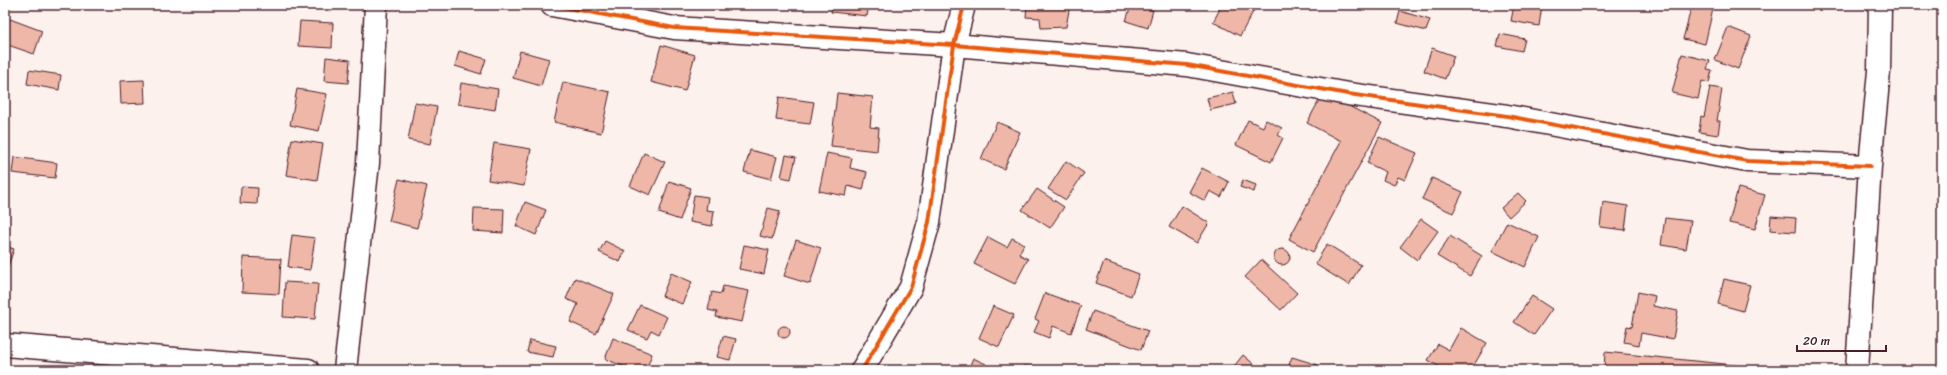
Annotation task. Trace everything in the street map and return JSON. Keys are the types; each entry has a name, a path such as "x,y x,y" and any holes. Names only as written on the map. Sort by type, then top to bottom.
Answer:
{"street":[{"path":"344,370 368,163 376,5"},
{"path":"552,5 674,28 954,45 1187,65 1348,94 1507,116 1747,161 1870,166"},
{"path":"862,370 912,287 929,222 954,45 964,5"},
{"path":"1858,370 1870,166 1879,71 1880,5"},
{"path":"5,345 308,370"}],"building":[{"path":"832,5 869,5 867,16 831,12"},
{"path":"1027,5 1070,5 1066,27 1041,28 1040,18 1026,17"},
{"path":"1093,5 1112,5 1111,9"},
{"path":"1131,5 1153,10 1148,28 1126,21"},
{"path":"1222,5 1246,5 1254,10 1240,36 1213,22"},
{"path":"1367,5 1387,5 1386,9"},
{"path":"1514,5 1542,5 1539,26 1511,21"},
{"path":"1692,5 1713,9 1705,44 1683,39"},
{"path":"1400,11 1430,20 1426,31 1397,23"},
{"path":"10,19 42,31 34,54 5,44 5,32"},
{"path":"300,21 333,23 332,48 298,46"},
{"path":"1728,27 1751,36 1738,69 1715,60"},
{"path":"1500,34 1525,39 1522,51 1497,46"},
{"path":"661,45 695,55 685,91 651,82"},
{"path":"1432,48 1454,56 1445,79 1424,71"},
{"path":"459,51 486,59 481,74 455,66"},
{"path":"520,51 549,59 541,86 513,78"},
{"path":"1682,54 1710,61 1707,69 1712,70 1709,83 1702,81 1698,99 1672,93"},
{"path":"326,57 350,60 348,83 324,81"},
{"path":"29,70 61,75 59,90 27,84"},
{"path":"144,80 145,103 121,104 120,81"},
{"path":"563,82 610,92 601,133 554,122"},
{"path":"461,83 498,89 495,110 458,104"},
{"path":"1710,87 1722,89 1717,121 1720,121 1718,135 1699,132 1701,116 1704,117"},
{"path":"297,89 327,94 319,131 290,125"},
{"path":"1233,92 1236,104 1210,110 1207,98"},
{"path":"837,93 873,97 870,127 879,128 877,151 831,146"},
{"path":"1323,93 1382,123 1313,252 1289,239 1341,141 1307,123"},
{"path":"779,97 814,102 810,124 776,120"},
{"path":"415,103 437,107 430,144 408,140"},
{"path":"1248,120 1263,127 1266,120 1282,128 1278,135 1283,138 1271,162 1236,145"},
{"path":"997,122 1020,132 1004,169 981,159"},
{"path":"1379,137 1417,153 1405,180 1398,177 1394,185 1383,180 1386,172 1367,163"},
{"path":"292,139 323,144 317,180 286,175"},
{"path":"494,143 531,149 524,186 488,180"},
{"path":"750,150 777,157 771,179 744,172"},
{"path":"644,153 665,162 650,195 630,186"},
{"path":"827,153 852,158 850,168 867,172 863,190 848,186 846,196 819,191"},
{"path":"786,155 796,157 791,179 781,177"},
{"path":"14,157 57,163 55,178 12,173"},
{"path":"1066,161 1084,173 1066,200 1048,189"},
{"path":"1202,168 1229,182 1221,197 1210,191 1205,201 1189,192"},
{"path":"1432,178 1463,192 1453,213 1422,199"},
{"path":"399,179 427,186 417,228 389,221"},
{"path":"1243,180 1256,185 1254,192 1240,187"},
{"path":"669,181 691,188 680,220 659,213"},
{"path":"241,187 258,188 257,204 240,203"},
{"path":"1738,188 1765,195 1755,229 1729,223"},
{"path":"1037,189 1064,207 1050,228 1022,210"},
{"path":"1518,193 1526,201 1509,217 1501,208"},
{"path":"694,195 708,197 706,210 714,211 712,226 690,222"},
{"path":"525,202 546,210 536,235 516,226"},
{"path":"1603,202 1628,206 1625,230 1600,227"},
{"path":"1182,206 1209,223 1197,243 1169,227"},
{"path":"474,208 504,209 503,233 473,231"},
{"path":"768,208 780,211 772,239 760,236"},
{"path":"1771,216 1796,218 1795,232 1770,230"},
{"path":"1665,218 1691,221 1686,249 1661,245"},
{"path":"1421,219 1438,231 1417,260 1400,247"},
{"path":"1507,222 1539,237 1525,267 1492,251"},
{"path":"292,235 315,238 310,270 288,267"},
{"path":"1450,236 1482,256 1470,276 1437,256"},
{"path":"988,237 1007,247 1012,238 1024,244 1019,254 1028,259 1015,284 974,264"},
{"path":"796,240 821,248 810,284 784,276"},
{"path":"605,241 625,251 620,262 599,252"},
{"path":"1327,244 1361,265 1349,285 1315,264"},
{"path":"744,245 769,250 764,274 739,269"},
{"path":"5,246 14,249 5,275"},
{"path":"1282,249 1288,251 1290,257 1288,263 1282,265 1276,263 1274,257 1276,251"},
{"path":"243,257 281,259 279,294 242,292"},
{"path":"1261,260 1297,293 1281,310 1245,277"},
{"path":"1104,261 1139,274 1131,296 1096,283"},
{"path":"671,273 692,282 682,304 662,296"},
{"path":"575,278 614,294 596,334 570,322 578,304 566,299"},
{"path":"1724,279 1750,285 1743,311 1718,304"},
{"path":"285,282 318,284 315,319 283,317"},
{"path":"723,286 749,291 742,322 716,317 717,312 708,310 712,292 721,294"},
{"path":"1638,292 1655,296 1653,306 1678,311 1673,339 1641,333 1639,345 1624,342 1627,326 1632,327"},
{"path":"1045,293 1081,306 1071,333 1053,326 1049,338 1034,332 1039,321 1035,319"},
{"path":"1532,296 1552,309 1534,335 1514,322"},
{"path":"640,305 667,317 659,334 651,330 647,338 628,330"},
{"path":"993,306 1014,315 999,347 979,338"},
{"path":"1093,311 1148,331 1141,350 1086,329"},
{"path":"786,326 789,327 789,337 782,338 779,337 778,330 779,327"},
{"path":"1461,328 1487,343 1471,370 1445,370 1428,360 1438,344 1449,350"},
{"path":"723,336 736,339 730,360 717,357"},
{"path":"613,338 652,354 646,370 633,370 605,359"},
{"path":"530,340 556,346 553,357 527,352"},
{"path":"1605,352 1785,370 1604,370"},
{"path":"1243,355 1261,370 1231,370"},
{"path":"1292,357 1318,365 1316,370 1287,370"},
{"path":"973,358 986,364 983,370 968,370"},
{"path":"139,360 181,370 137,370"},
{"path":"1024,366 1036,367 1036,370 1024,370"}],"cycle path":[{"path":"552,5 674,28 954,45 1187,65 1348,94 1507,116 1747,161 1870,166"},
{"path":"862,370 911,287 929,222 954,45 964,5"}]}
